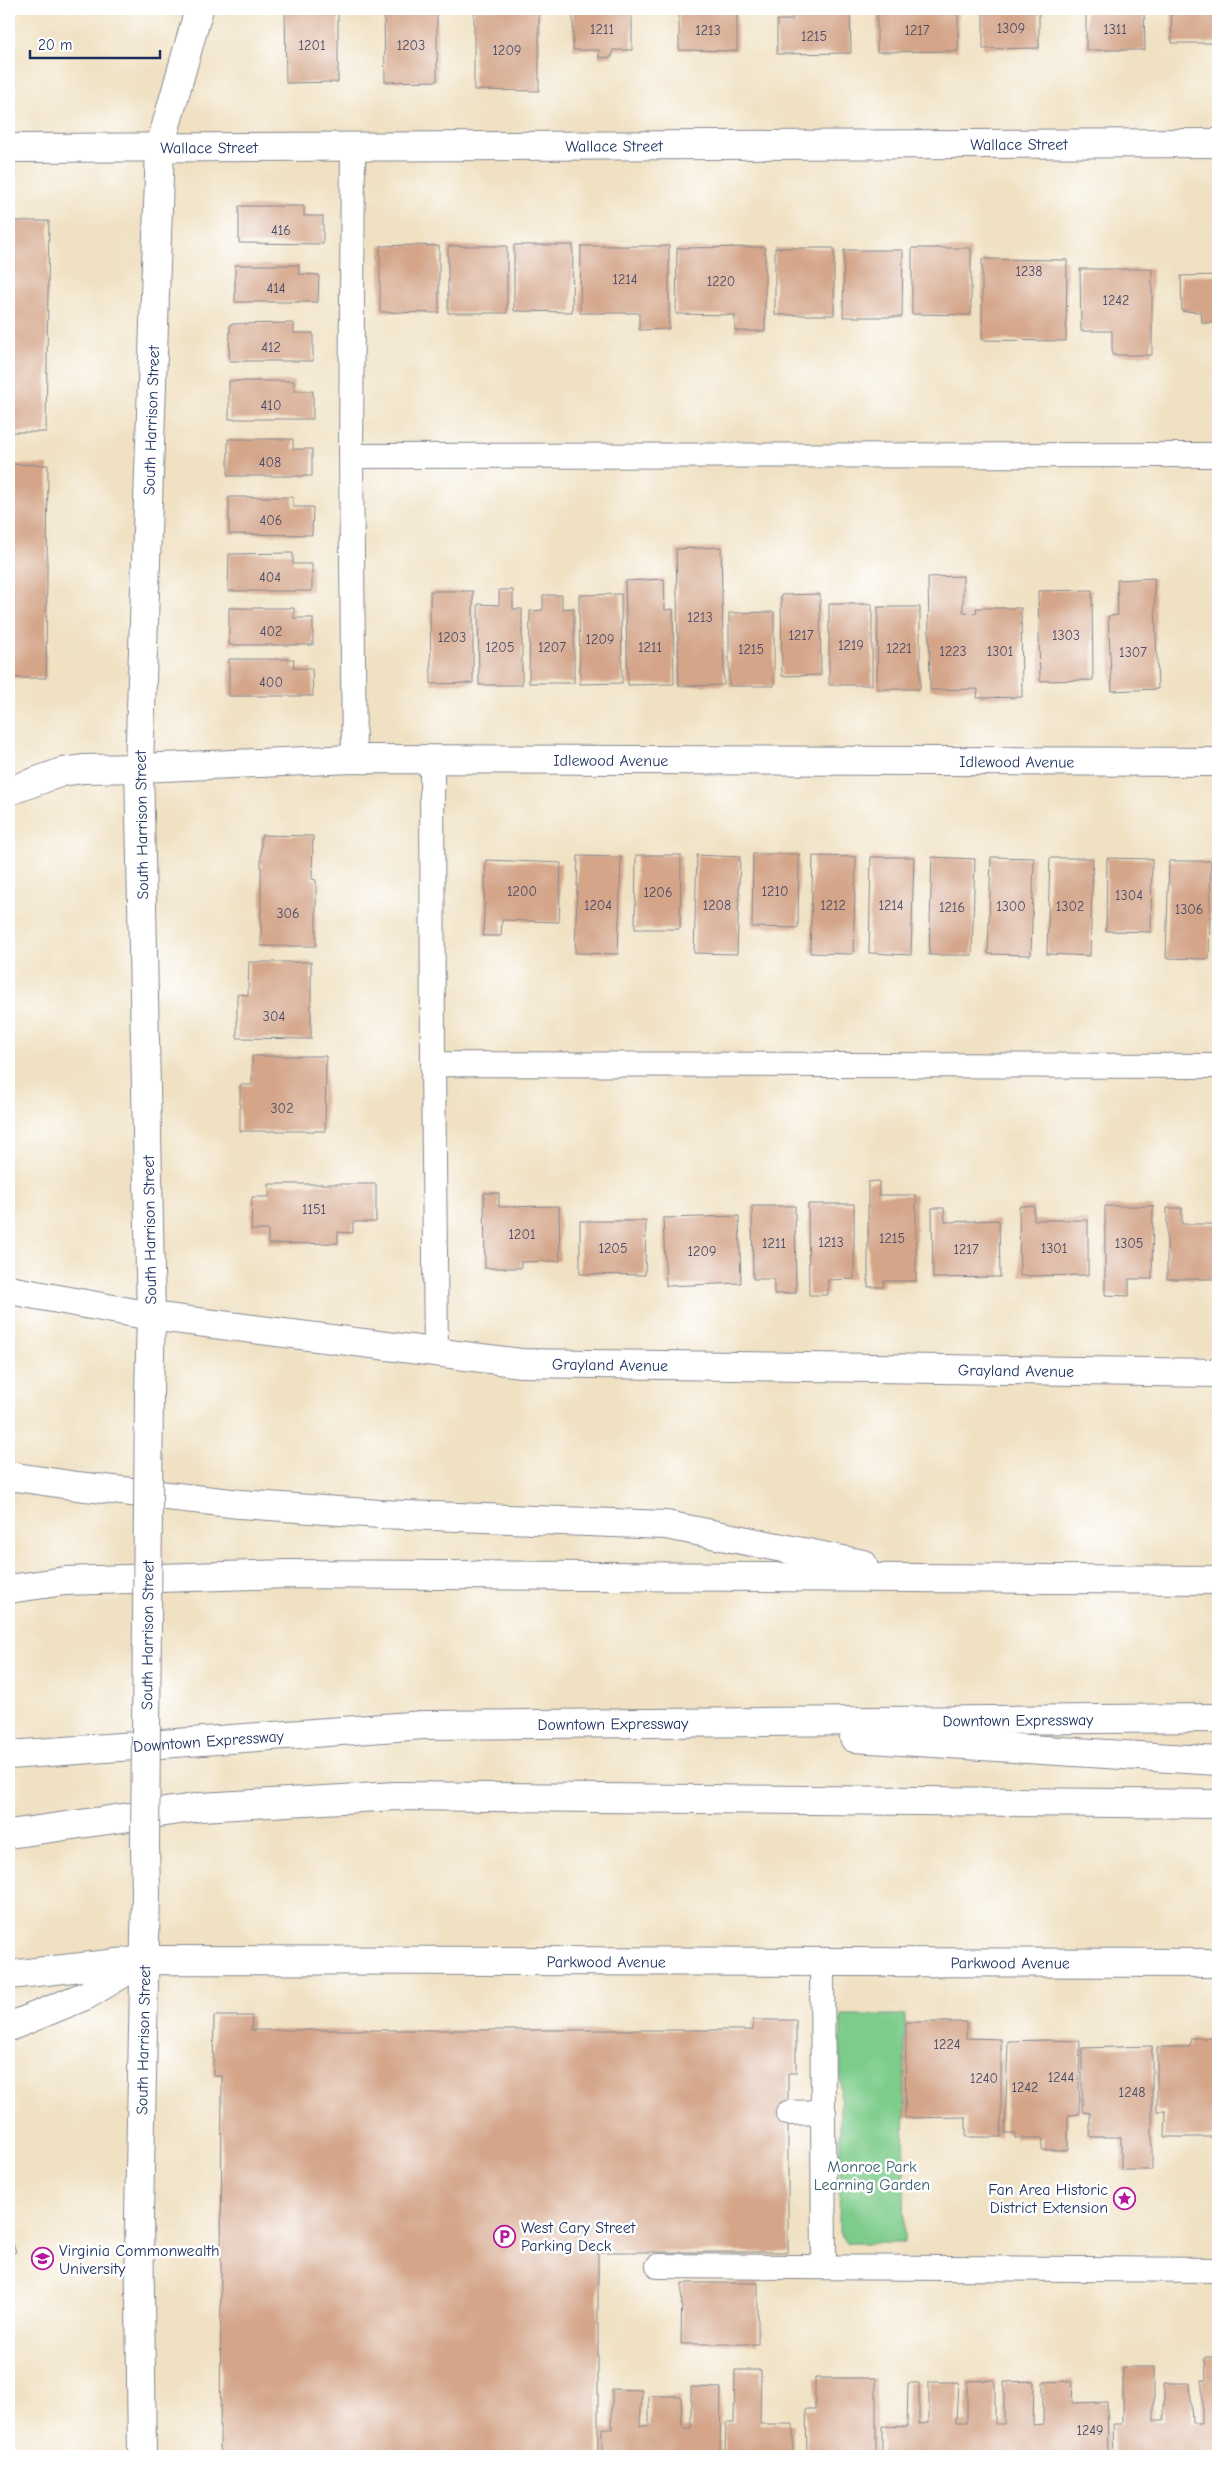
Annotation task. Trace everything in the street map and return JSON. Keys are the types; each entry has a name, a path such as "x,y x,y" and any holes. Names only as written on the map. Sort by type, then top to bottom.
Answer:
{"main road":[{"name":"South Harrison Street","path":"142,2456 139,2215 145,1960 144,1846 151,1316 139,768 160,147 199,9"},
{"name":"Wallace Street","path":"9,148 1218,143"},
{"name":"Idlewood Avenue","path":"9,791 62,772 83,769 354,759 1218,762"},
{"name":"Grayland Avenue","path":"9,1290 151,1316 521,1363 1218,1372"},
{"path":"9,1476 77,1486 240,1504 390,1514 666,1525 923,1576"},
{"path":"9,1589 65,1581 288,1574 923,1576 1218,1580"},
{"name":"Downtown Expressway","path":"9,1756 424,1725 1218,1718"},
{"path":"616,1724 1218,1761"},
{"path":"9,1834 201,1807 396,1796 1218,1804"},
{"path":"9,2027 87,1994 145,1960"},
{"name":"Parkwood Avenue","path":"9,1975 145,1960 1218,1963"}],"lane":[{"path":"353,147 351,456 354,759"},
{"path":"351,456 1218,455"},
{"path":"432,759 436,1352"},
{"path":"433,1064 1218,1066"},
{"path":"822,1962 824,2267"},
{"path":"788,2113 824,2112"},
{"path":"658,2266 1218,2270"}],"green space":[{"name":"Monroe Park Learning Garden","path":"841,2015 905,2015 904,2243 847,2243 839,2233"}],"building":[{"path":"285,9 338,9 338,82 286,83"},
{"path":"384,9 437,9 437,81 385,82"},
{"path":"474,9 539,9 539,91 474,90"},
{"path":"573,9 632,9 632,50 613,50 612,57 599,58 599,50 573,50"},
{"path":"679,9 737,9 737,51 679,50"},
{"path":"792,9 850,9 851,53 777,54 777,20 792,20"},
{"path":"877,9 958,9 958,51 877,52"},
{"path":"983,9 1039,9 1039,48 983,49"},
{"path":"1086,9 1144,9 1145,50 1086,50"},
{"path":"1171,9 1218,9 1218,43 1172,43"},
{"path":"239,206 304,206 304,216 323,216 323,244 239,243"},
{"path":"9,221 49,221 46,432 9,432"},
{"path":"514,245 573,245 572,312 514,311"},
{"path":"380,246 439,246 439,313 380,312"},
{"path":"448,246 507,246 507,313 448,313"},
{"path":"581,246 669,246 669,329 639,330 639,313 580,313"},
{"path":"765,247 765,331 735,331 735,315 676,314 677,248"},
{"path":"775,248 834,248 834,315 775,315"},
{"path":"912,248 971,248 971,315 912,314"},
{"path":"844,250 903,250 902,317 843,317"},
{"path":"982,259 1067,260 1066,341 982,340"},
{"path":"235,265 299,265 299,274 319,275 318,302 235,302"},
{"path":"1080,269 1152,269 1152,355 1112,355 1112,331 1081,331"},
{"path":"1218,275 1218,323 1202,323 1201,312 1182,311 1181,276"},
{"path":"294,323 294,333 313,333 313,361 229,361 230,324"},
{"path":"229,381 294,381 294,391 313,391 313,419 229,419"},
{"path":"228,439 293,439 293,449 312,449 312,476 228,476"},
{"path":"9,464 48,465 46,678 9,678"},
{"path":"229,497 293,497 293,507 313,507 312,535 229,534"},
{"path":"721,547 724,685 679,686 676,549"},
{"path":"293,553 293,564 312,564 312,591 228,591 229,554"},
{"path":"963,576 963,612 977,613 976,608 1021,608 1022,697 977,698 978,689 930,690 928,577"},
{"path":"1154,578 1158,689 1112,691 1108,616 1118,615 1117,580"},
{"path":"664,579 665,610 673,609 674,684 628,685 625,581"},
{"path":"499,590 513,590 513,609 522,609 522,685 479,685 478,604 499,605"},
{"path":"1092,590 1093,680 1040,681 1038,591"},
{"path":"430,591 473,591 473,683 431,684"},
{"path":"621,594 622,683 580,684 579,595"},
{"path":"820,594 821,675 782,676 781,595"},
{"path":"543,595 562,595 562,609 574,608 574,683 529,683 530,611 543,610"},
{"path":"829,604 872,604 872,685 829,685"},
{"path":"878,607 920,607 920,689 877,689"},
{"path":"229,608 294,608 294,618 313,618 313,645 229,645"},
{"path":"774,612 774,686 729,686 729,613"},
{"path":"229,659 294,659 293,668 312,669 313,696 229,696"},
{"path":"261,835 313,836 312,879 316,880 316,946 261,946"},
{"path":"753,854 799,854 798,928 752,927"},
{"path":"636,855 681,855 680,929 635,929"},
{"path":"697,855 740,857 737,954 694,953"},
{"path":"578,856 621,857 618,954 575,953"},
{"path":"813,856 856,857 853,954 810,953"},
{"path":"871,857 914,857 911,955 869,953"},
{"path":"932,857 975,859 972,955 929,955"},
{"path":"991,857 1034,858 1031,955 988,954"},
{"path":"1050,858 1093,858 1090,956 1047,954"},
{"path":"1107,858 1152,859 1151,932 1106,931"},
{"path":"486,860 561,863 559,922 502,920 501,936 483,936"},
{"path":"1169,861 1211,861 1209,959 1166,958"},
{"path":"249,962 311,962 311,1039 237,1038 237,994 248,995"},
{"path":"252,1056 326,1056 325,1131 240,1131 240,1085 252,1085"},
{"path":"879,1181 879,1195 916,1195 916,1281 884,1281 883,1287 868,1287 868,1182"},
{"path":"269,1184 376,1184 376,1222 353,1222 353,1233 338,1232 338,1243 268,1244 268,1230 251,1230 252,1197 269,1197"},
{"path":"484,1193 499,1193 499,1207 559,1206 560,1261 521,1262 521,1268 485,1268"},
{"path":"808,1204 854,1204 854,1279 828,1280 828,1295 809,1295"},
{"path":"752,1206 795,1206 796,1293 774,1294 774,1279 753,1279"},
{"path":"1019,1206 1034,1206 1034,1220 1088,1220 1088,1275 1020,1276"},
{"path":"1105,1206 1153,1206 1152,1279 1129,1279 1129,1296 1105,1295"},
{"path":"932,1208 944,1208 945,1222 999,1220 1000,1277 933,1278"},
{"path":"1167,1208 1182,1208 1182,1224 1218,1224 1218,1279 1167,1279"},
{"path":"739,1216 741,1283 666,1286 663,1218"},
{"path":"580,1221 646,1221 645,1275 580,1274"},
{"name":"West Cary Street Parking Deck","path":"214,2016 252,2016 251,2030 753,2030 753,2020 796,2020 796,2073 788,2073 788,2252 598,2252 598,2456 220,2456 222,2076 213,2076"},
{"path":"906,2022 966,2022 966,2038 1001,2039 1001,2137 966,2137 966,2117 905,2118"},
{"path":"1191,2038 1218,2038 1217,2137 1165,2137 1166,2111 1157,2111 1157,2047 1190,2047"},
{"path":"1008,2041 1080,2041 1079,2114 1068,2115 1068,2150 1042,2150 1043,2138 1015,2138 1015,2133 1005,2133"},
{"path":"1152,2046 1152,2170 1121,2170 1121,2137 1090,2137 1090,2113 1082,2112 1082,2048"},
{"path":"9,2234 16,2252 9,2255"},
{"path":"682,2283 758,2283 758,2344 681,2344"},
{"path":"1205,2357 1218,2357 1218,2456 1114,2456 1113,2424 1123,2424 1123,2367 1154,2367 1154,2421 1164,2421 1164,2383 1190,2383 1192,2423 1202,2423 1202,2380 1206,2380"},
{"path":"735,2370 761,2370 760,2424 793,2424 793,2456 602,2456 602,2428 612,2429 612,2389 642,2390 640,2426 649,2426 649,2396 681,2396 682,2428 691,2428 691,2387 721,2388 720,2451 725,2451 726,2423 734,2423"},
{"path":"815,2378 876,2378 876,2456 807,2456 806,2409 815,2409"},
{"path":"995,2380 995,2424 1004,2424 1004,2382 1034,2381 1033,2425 1043,2424 1043,2382 1073,2381 1072,2403 1107,2402 1108,2456 882,2456 882,2426 907,2427 908,2383 919,2383 919,2424 929,2423 929,2382 958,2382 956,2422 967,2422 967,2381"}],"place":[{"name":"Fan Area Historic District Extension","path":"1124,2198"},
{"name":"West Cary Street Parking Deck","path":"505,2236"},
{"name":"Virginia Commonwealth University","path":"43,2259"}]}
